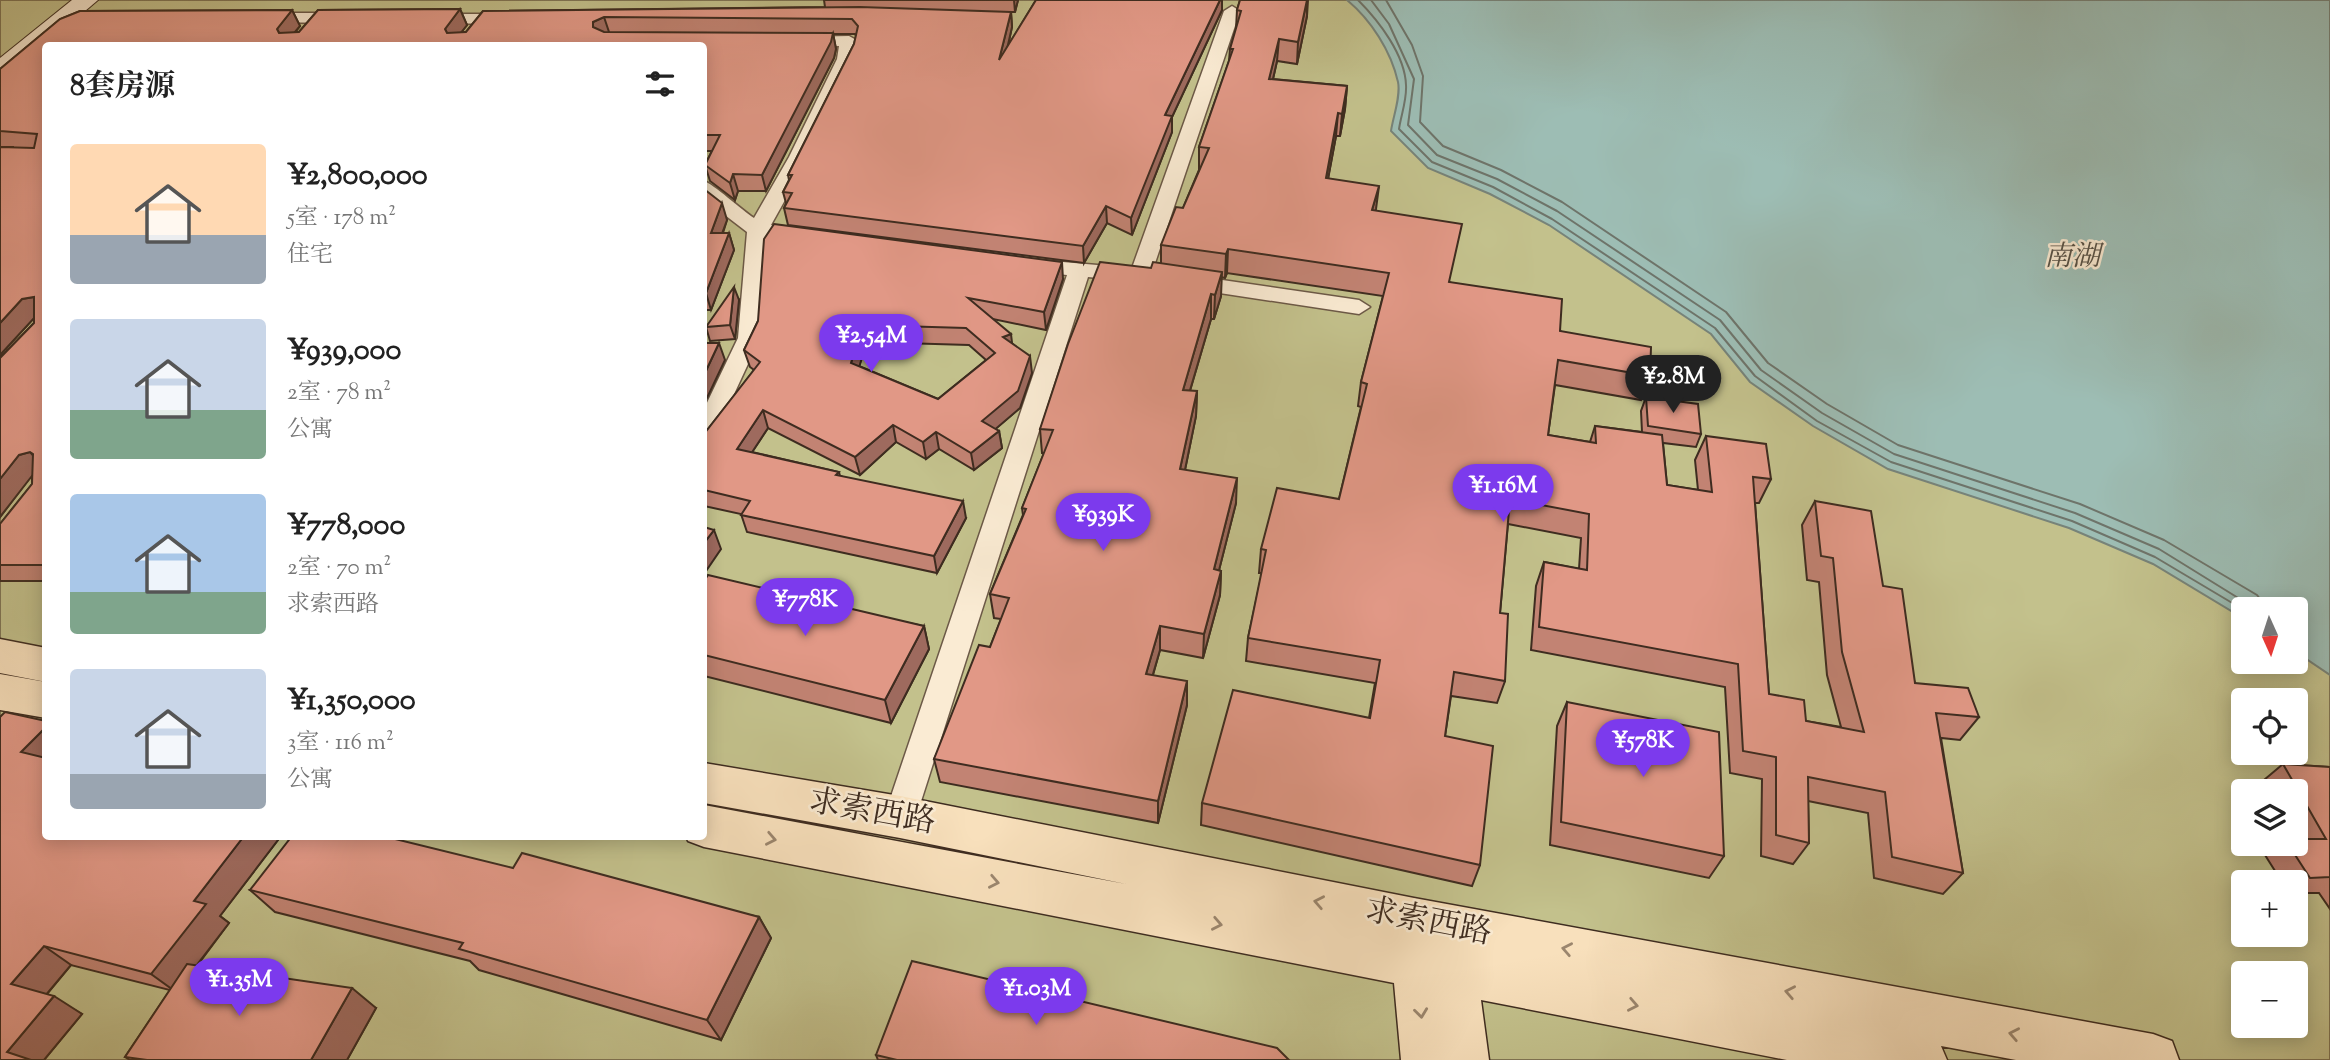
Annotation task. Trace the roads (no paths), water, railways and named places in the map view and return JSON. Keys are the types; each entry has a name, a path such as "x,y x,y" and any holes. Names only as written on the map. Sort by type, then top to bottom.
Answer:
{"main road":[{"path":"0,656 29,693"},
{"name":"求索西路","path":"707,784 900,817 1921,1060"},
{"name":"求索西路","path":"707,826 2153,1060"},
{"path":"1427,1060 1431,945"},
{"path":"1431,945 1463,1060"}],"street":[{"path":"0,71 64,19 88,9"},
{"path":"1140,275 1231,11"},
{"path":"239,18 358,19"},
{"path":"303,36 320,18"},
{"path":"409,19 524,19"},
{"path":"469,37 483,19"},
{"path":"707,427 749,338 758,230 793,167 846,59 849,41 784,42"},
{"path":"707,190 717,202 758,230 827,238"},
{"path":"1013,263 1079,272 1140,275 1359,307"},
{"path":"900,817 1079,272"},
{"path":"5,363 38,332"},
{"path":"717,350 744,348"},
{"path":"5,363 42,358"}],"water":[{"name":"南湖","path":"1347,0 2330,0 2330,675 2308,660 2308,597 2231,597 2231,611 2153,564 2069,528 1888,469 1813,426 1750,382 1711,334 1549,225 1490,194 1428,168 1391,131 1398,82 1379,37"}]}
